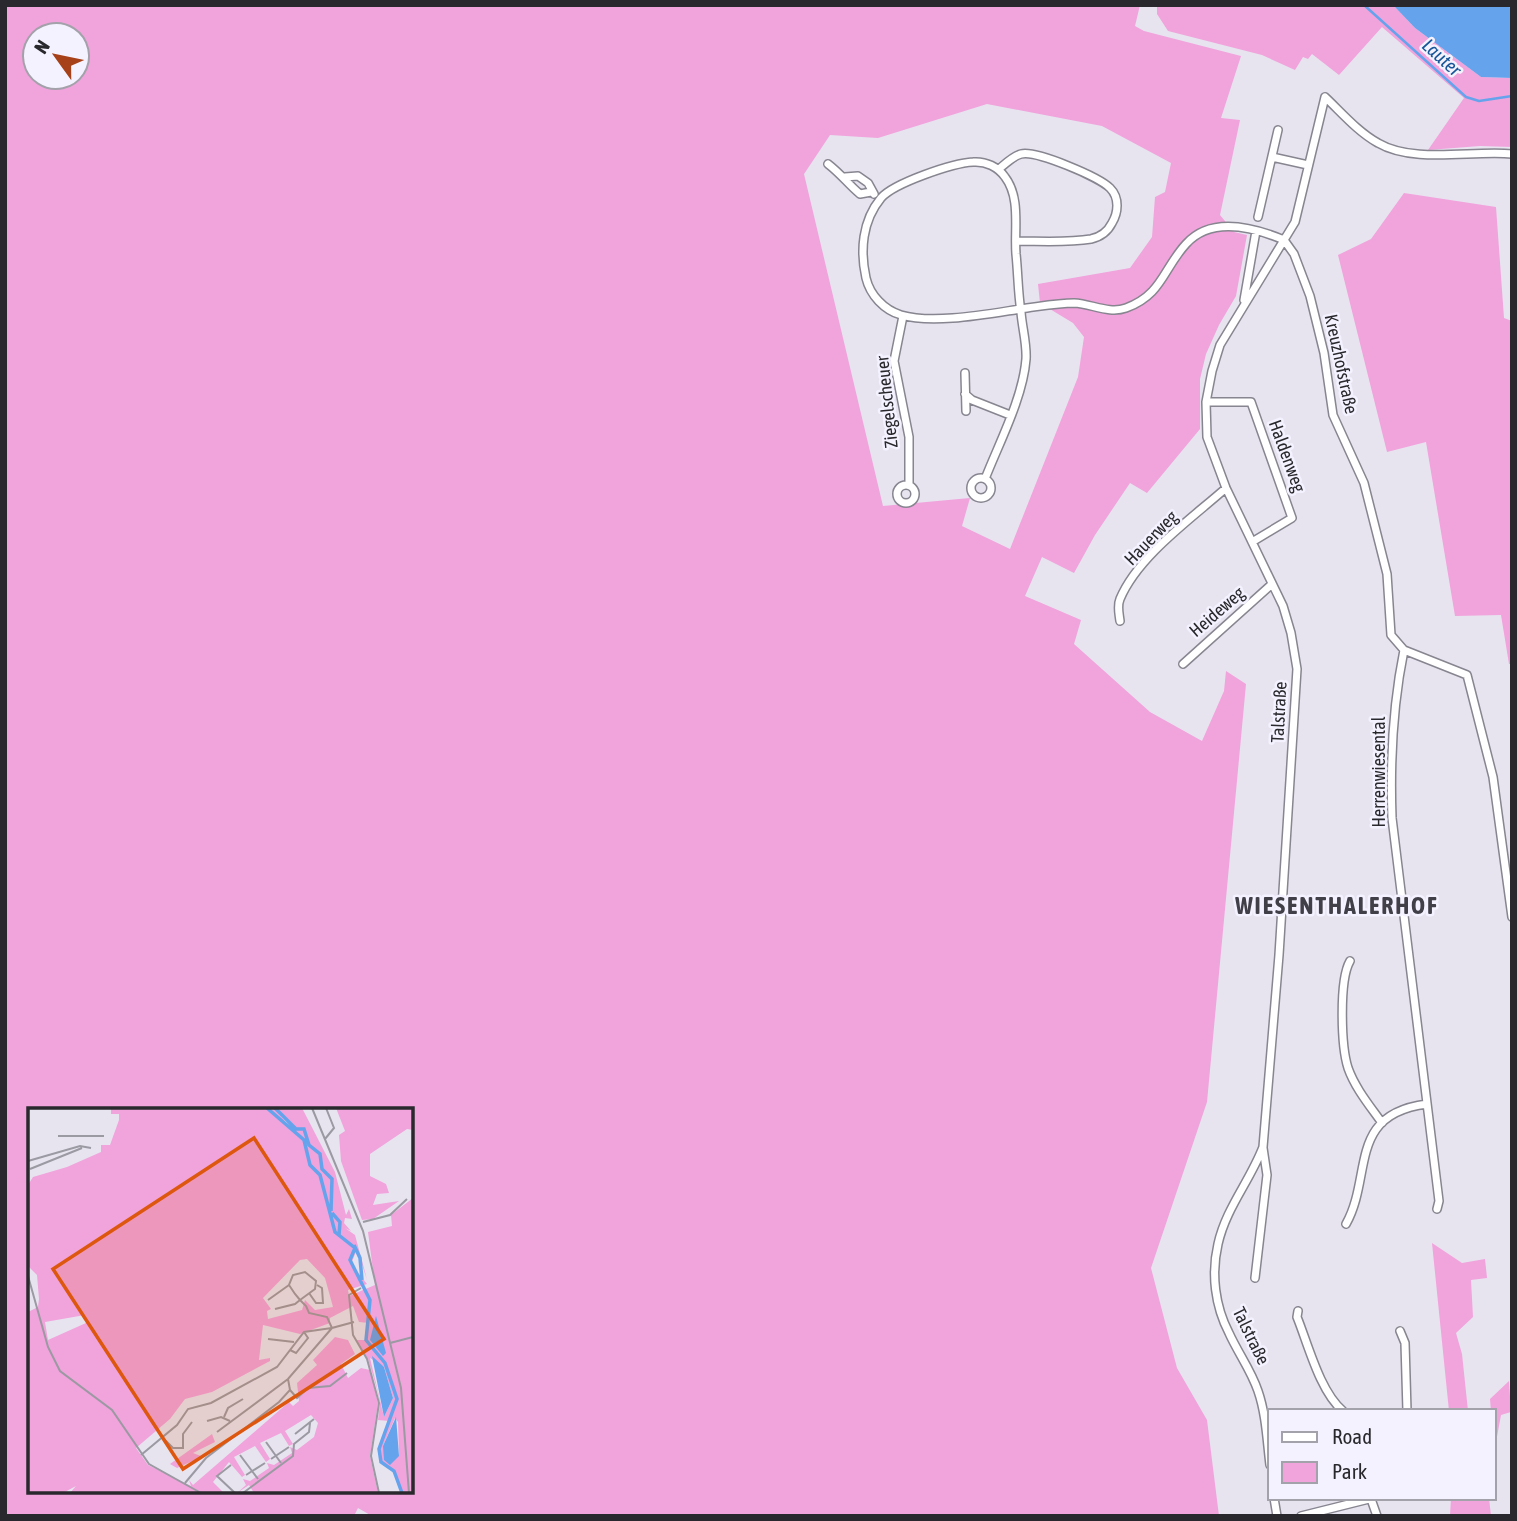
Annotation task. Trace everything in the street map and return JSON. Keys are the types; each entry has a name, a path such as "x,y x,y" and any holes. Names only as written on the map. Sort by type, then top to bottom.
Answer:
{"street":[{"path":"985,479 1018,394 1026,357 1020,309 1016,208 1013,195 1008,180 999,169 986,163 973,162 899,184 881,199 868,222 864,236 863,265 868,286 881,305 903,316 971,316 1020,309 1075,303 1123,310 1141,302 1157,288 1185,244 1196,234 1209,228 1222,226 1256,231 1284,240 1294,222 1325,97 1368,136 1390,148 1425,154 1512,153"},
{"path":"1258,217 1278,130"},
{"path":"999,169 1020,154 1047,158 1096,179 1111,189 1117,200 1117,210 1110,228 1093,239 1016,241"},
{"path":"1272,157 1308,165"},
{"path":"828,164 845,177 849,186 860,194 871,192 881,199"},
{"name":"Talstraße","path":"1243,304 1256,231"},
{"name":"Talstraße","path":"1255,1278 1267,1174 1263,1147 1279,954 1297,669 1283,607 1226,488 1207,437 1206,402 1220,345 1284,240"},
{"name":"Kreuzhofstraße","path":"1284,240 1294,254 1310,296 1324,353 1333,415 1364,483 1387,574 1391,635 1404,650"},
{"name":"Ziegelscheuer","path":"903,316 894,361 909,437 909,485"},
{"path":"965,373 966,411"},
{"path":"965,394 972,400 1010,415"},
{"name":"Haldenweg","path":"1206,402 1251,402 1292,518 1252,542"},
{"name":"Hauerweg","path":"1121,621 1119,601 1141,566 1226,488"},
{"name":"Heideweg","path":"1183,664 1272,584"},
{"path":"1404,650 1467,675 1493,777 1512,917"},
{"name":"Herrenwiesental","path":"1404,650 1395,711 1391,804 1439,1201 1437,1209"},
{"path":"1350,961 1343,979 1344,1046 1348,1068 1359,1090 1382,1123"},
{"path":"1346,1224 1351,1215 1364,1153 1370,1138 1382,1123 1397,1112 1427,1104"},
{"name":"Talstraße","path":"1263,1147 1255,1167 1229,1209 1218,1242 1214,1283 1228,1333 1258,1389 1268,1447"},
{"path":"1298,1311 1297,1317 1330,1396 1341,1409"},
{"path":"1400,1331 1405,1343 1407,1409"},
{"path":"1301,1516 1368,1500"}],"green space":[{"path":"5,5 1140,5 1135,26 1144,31 1241,56 1221,118 1240,120 1220,215 1234,232 1247,235 1236,296 1206,354 1200,379 1200,429 1147,493 1130,483 1095,535 1074,573 1042,557 1025,596 1081,620 1074,644 1150,712 1202,741 1224,691 1226,671 1246,684 1207,1102 1151,1268 1177,1368 1207,1420 1219,1516 372,1516 358,1508 354,1516 5,1516","holes":["987,104 1102,126 1171,163 1165,192 1155,197 1152,237 1130,268 1038,284 1040,303 1073,323 1084,337 1078,377 1010,549 962,526 970,498 883,506 804,174 830,135 878,138"]},
{"path":"1157,5 1393,5 1415,28 1481,77 1512,78 1512,147 1480,146 1428,150 1464,98 1382,27 1339,75 1312,54 1308,59 1303,57 1295,70 1262,55 1168,31 1157,14"},
{"path":"1404,193 1496,207 1504,318 1512,321 1512,664 1509,664 1501,615 1455,616 1426,442 1387,452 1338,255 1371,239"},
{"path":"1432,1243 1462,1263 1485,1259 1487,1278 1471,1280 1473,1317 1456,1333 1462,1354 1468,1409 1449,1409"},
{"path":"1509,1381 1511,1412 1501,1415 1496,1442 1496,1409 1491,1409 1490,1399"},
{"path":"1451,1500 1489,1500 1491,1516 1450,1516"}],"water":[{"path":"1393,5 1504,5 1512,8 1512,78 1481,77 1415,28"}],"waterway":[{"name":"Lauter","path":"1364,5 1466,97 1479,101 1512,96"}],"district":[{"name":"WIESENTHALERHOF","path":"1337,906"}]}
